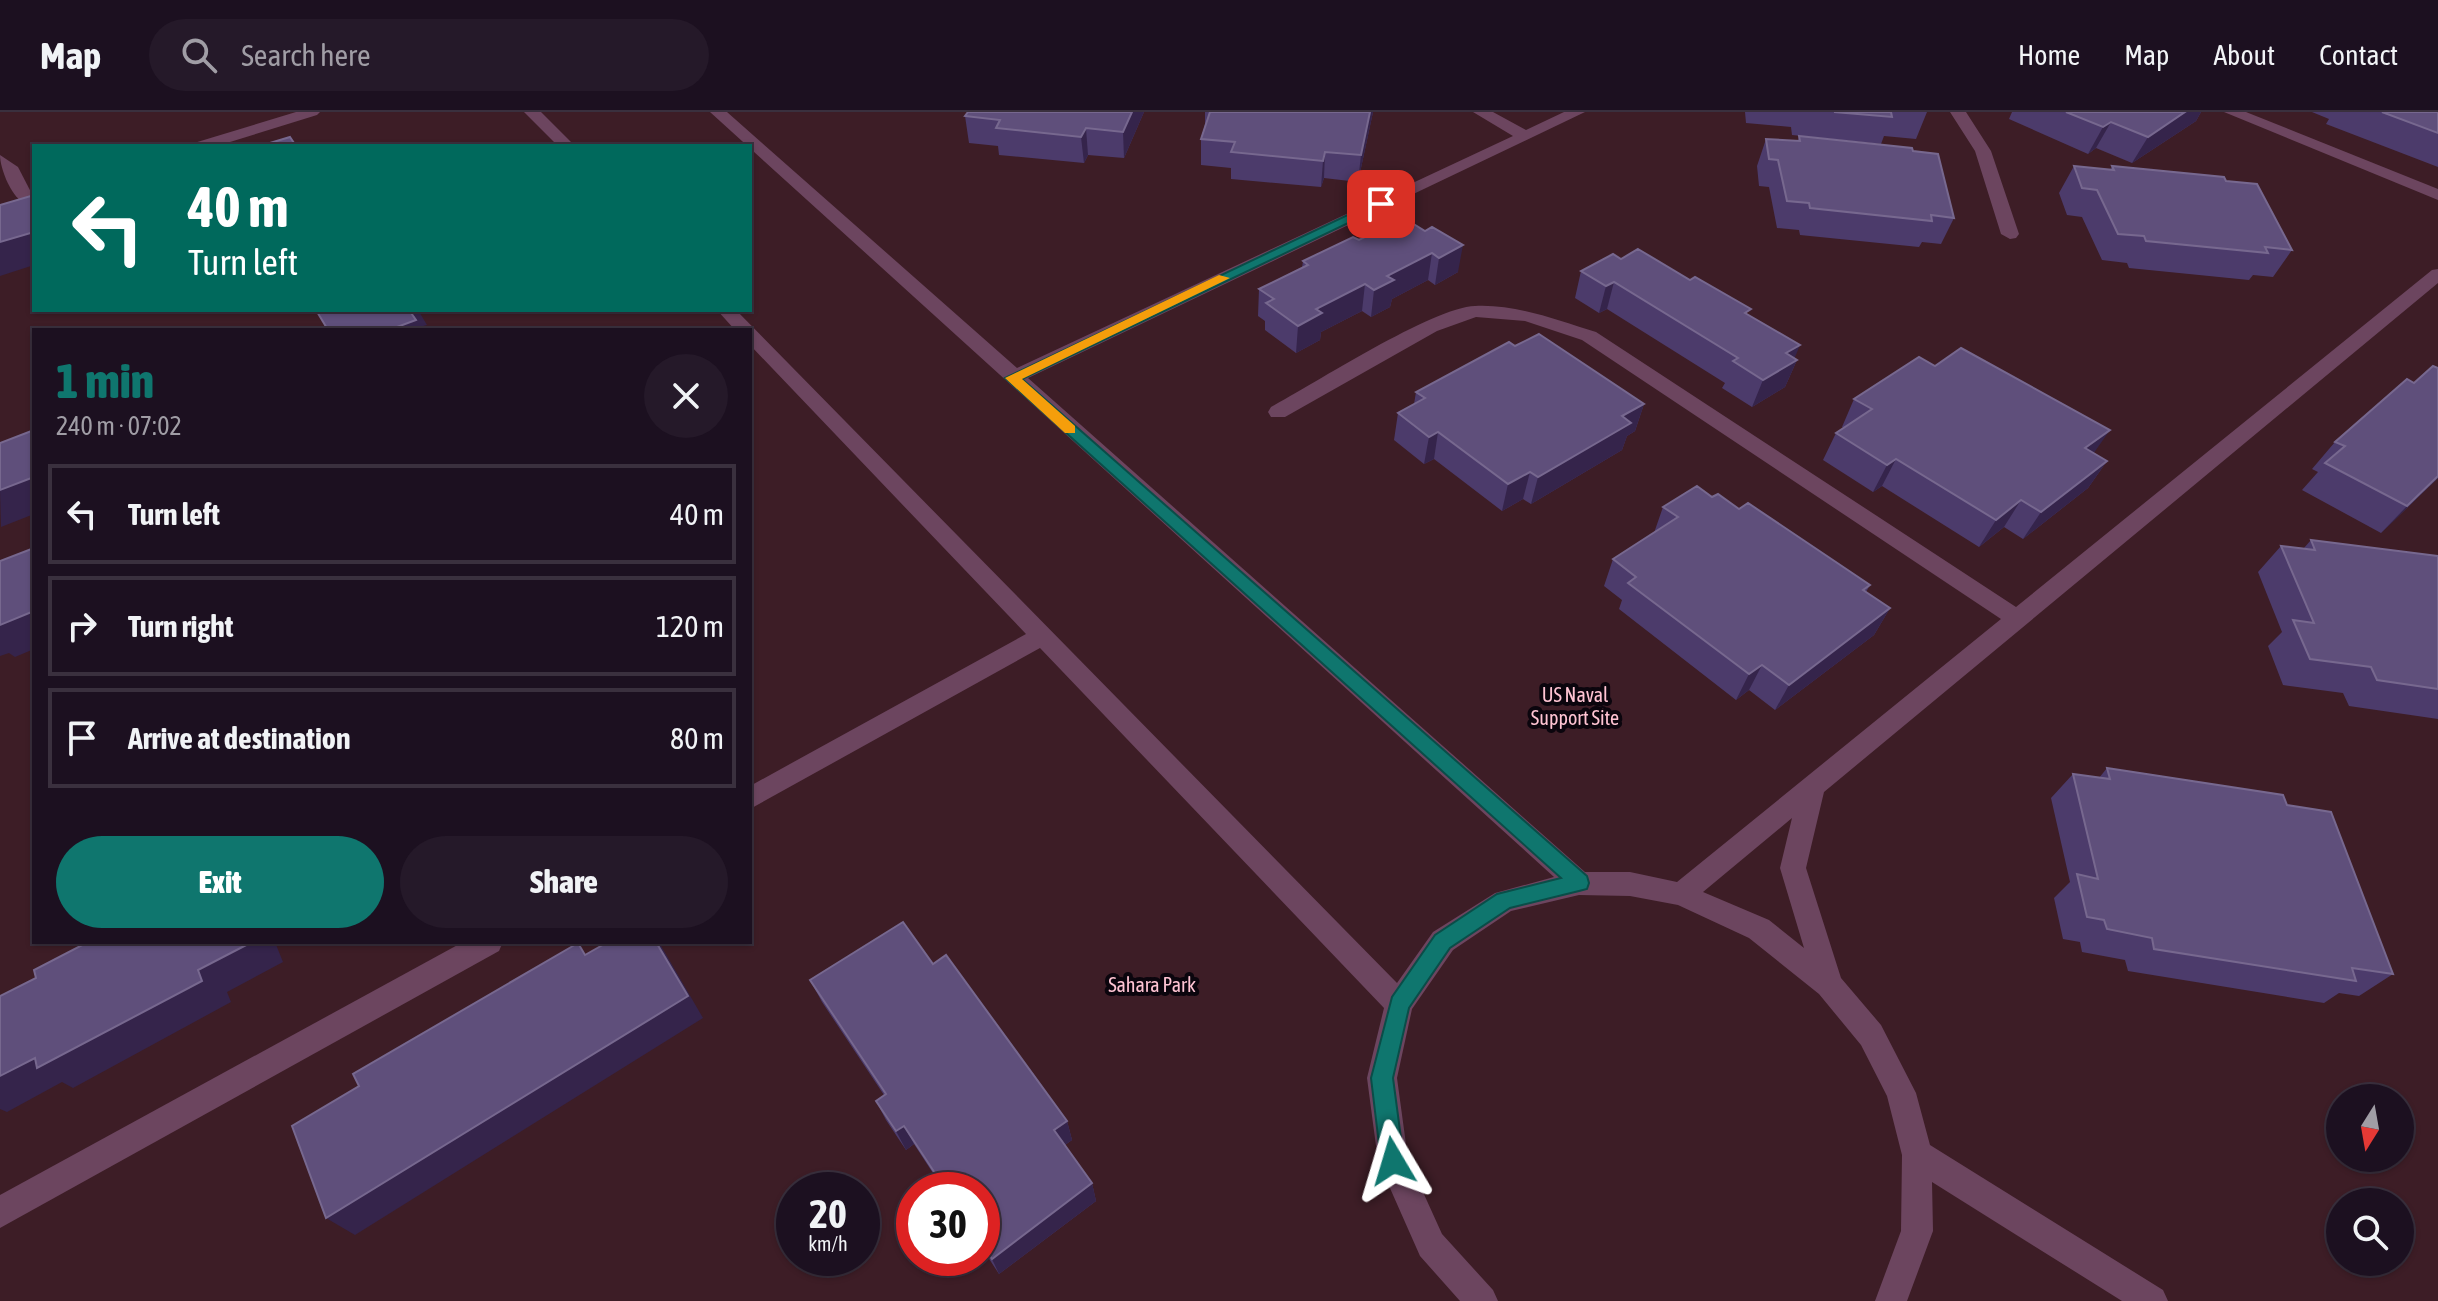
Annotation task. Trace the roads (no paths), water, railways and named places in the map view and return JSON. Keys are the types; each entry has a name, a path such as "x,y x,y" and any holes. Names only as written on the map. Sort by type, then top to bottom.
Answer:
{"street":[{"path":"207,144 312,112"},
{"path":"532,112 565,144"},
{"path":"718,112 1579,883"},
{"path":"1481,112 1525,136"},
{"path":"1012,378 1577,112"},
{"path":"1958,112 1983,151 2010,234"},
{"path":"2232,112 2438,195"},
{"path":"0,160 12,170 24,199"},
{"path":"1681,894 2438,274"},
{"path":"1278,412 1430,327 1474,311 1527,316 1589,336 2018,619"},
{"path":"728,312 744,328"},
{"path":"752,336 1399,1004"},
{"path":"752,797 1042,636"},
{"path":"1812,788 1793,868 1829,985"},
{"path":"1482,1301 1431,1245 1393,1161 1382,1078 1399,1004 1443,941 1504,901 1579,883 1630,884 1681,894 1759,929 1829,985 1871,1035 1901,1093 1917,1155 1917,1231 1891,1301"},
{"path":"0,1212 485,944"},
{"path":"1917,1155 2152,1301"}],"park label":[{"name":"US Naval Support Site","path":"1575,706"},
{"name":"Sahara Park","path":"1152,984"}]}
